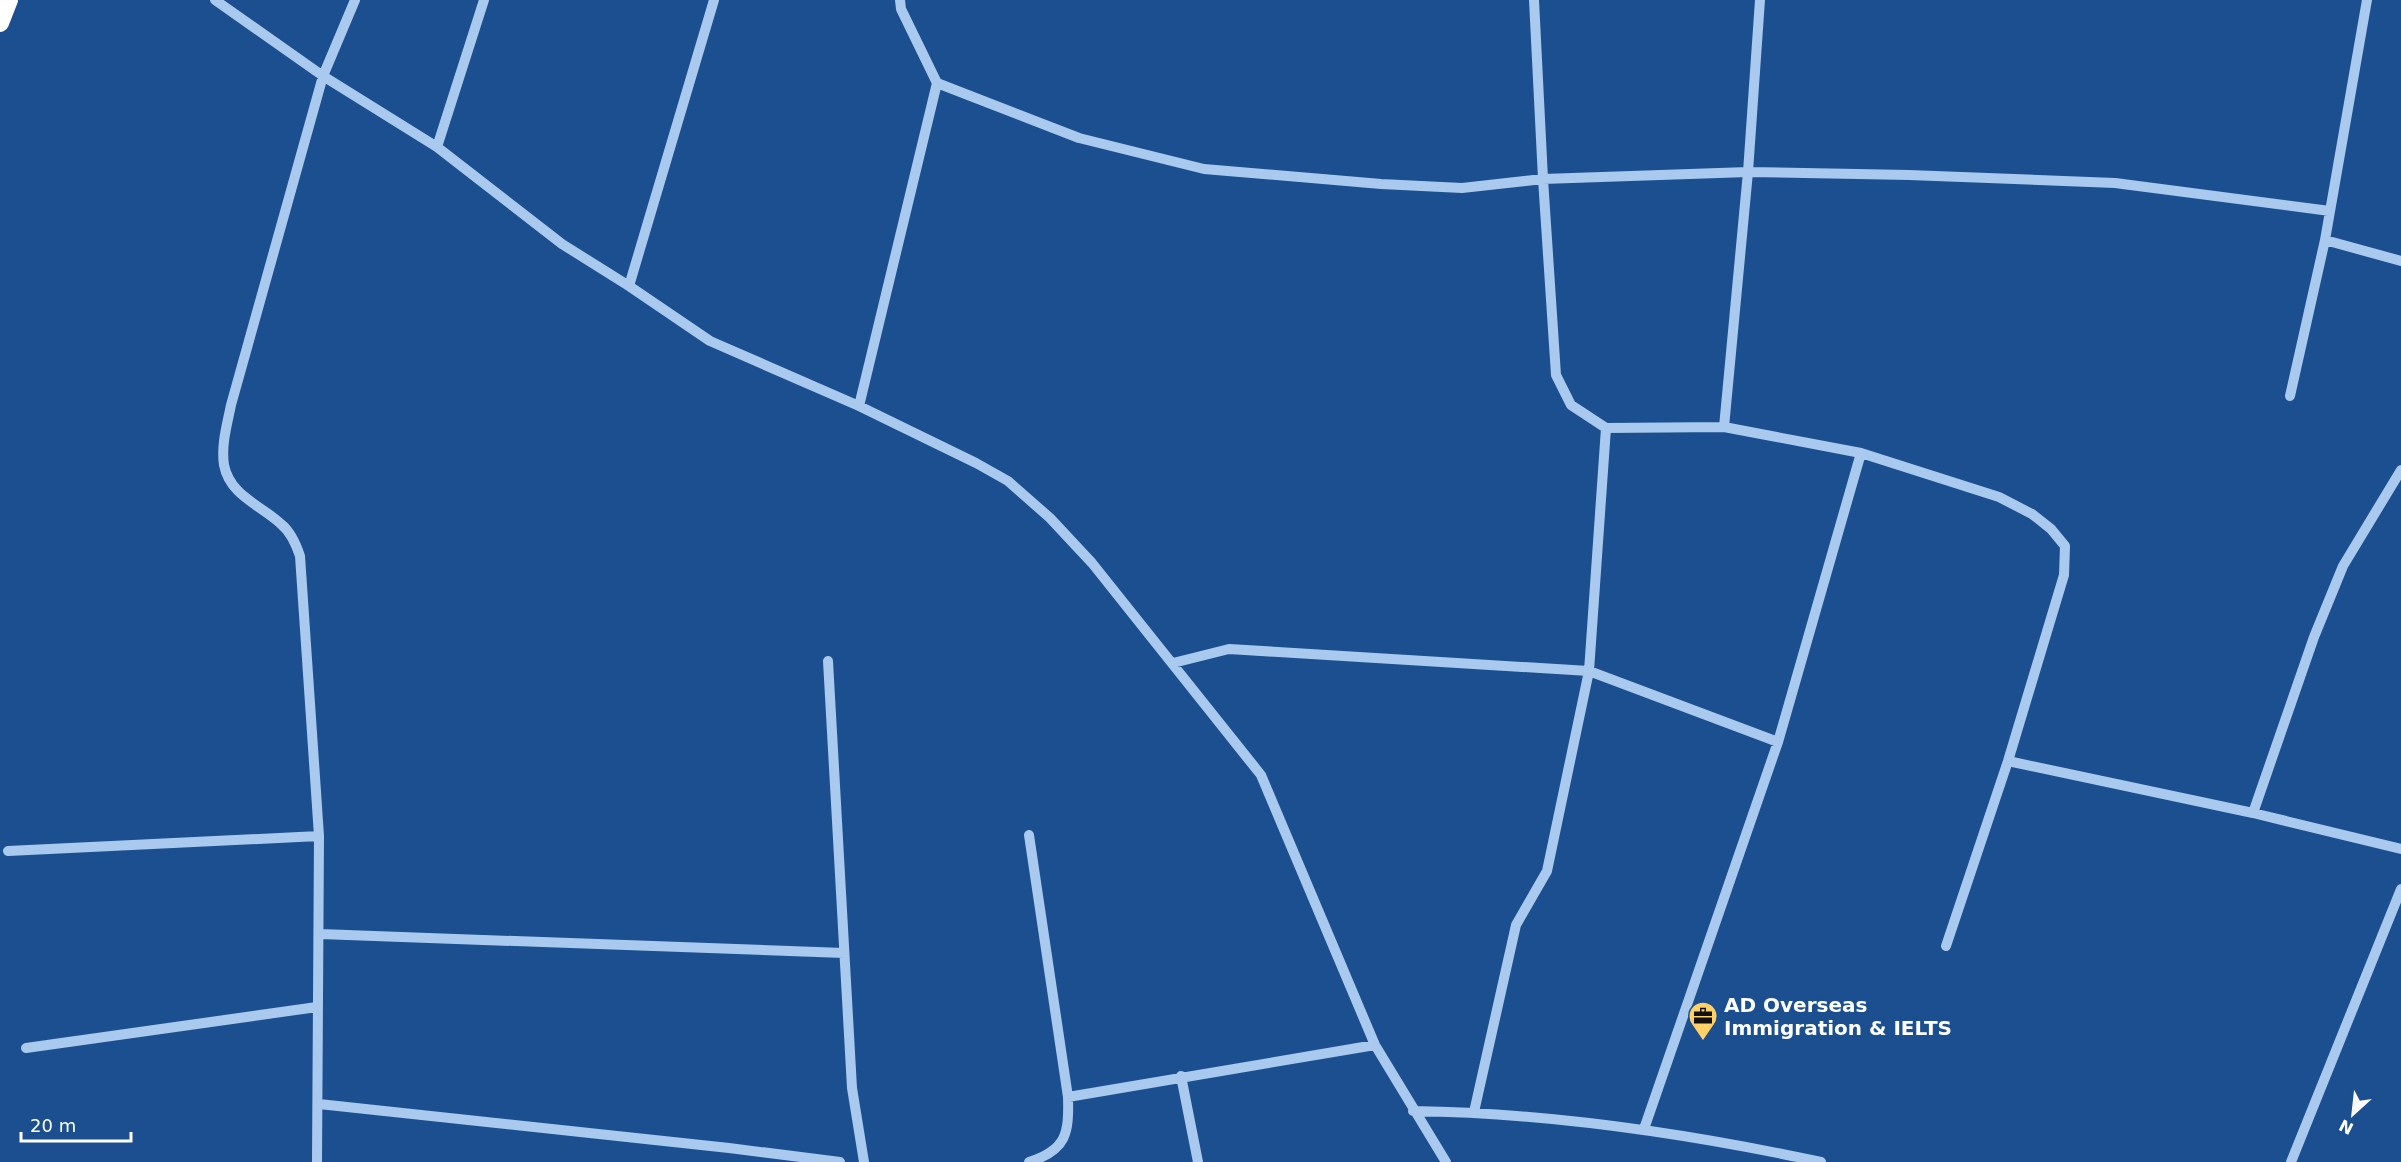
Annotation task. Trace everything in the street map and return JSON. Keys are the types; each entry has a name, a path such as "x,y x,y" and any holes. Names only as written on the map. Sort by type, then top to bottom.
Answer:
{"highway":[{"path":"0,23 9,0"}],"street":[{"path":"215,0 324,76 437,147 562,244 710,341 859,406 976,463 1008,481 1050,518 1078,548 1173,663 1261,775 1375,1045 1446,1162"},
{"path":"317,1162 319,836 300,556 295,542 282,524 232,487 224,466 223,445 231,405 324,76 354,0"},
{"path":"437,147 484,0"},
{"path":"629,286 714,0"},
{"path":"859,406 937,83 901,9 900,0"},
{"path":"1534,0 1556,375 1571,405 1606,428 1724,427 1861,453 1999,497 2032,514 2051,529 2065,546 2064,575 2008,761 1946,946"},
{"path":"1724,427 1748,172 1760,0"},
{"path":"2290,396 2325,240 2367,0"},
{"path":"937,83 1079,138 1204,169 1381,184 1462,188 1543,179 1748,172 1909,175 2115,183 2330,211"},
{"path":"2325,240 2401,261"},
{"path":"1474,1112 1516,926 1547,870 1589,671 1606,428"},
{"path":"1644,1129 1778,742 1861,453"},
{"path":"2253,813 2314,637 2343,566 2401,470"},
{"path":"1173,663 1229,649 1589,671 1778,742"},
{"path":"828,661 852,1088 864,1162"},
{"path":"2008,761 2253,813 2401,849"},
{"path":"1029,835 1068,1097 1069,1125 1062,1140 1051,1153 1029,1162"},
{"path":"8,851 319,836"},
{"path":"2291,1162 2401,889"},
{"path":"320,934 844,953"},
{"path":"26,1048 317,1007"},
{"path":"1068,1097 1181,1076 1375,1045"},
{"path":"1181,1076 1198,1162"},
{"path":"319,1104 840,1162"},
{"path":"1413,1110 1474,1112 1644,1129 1725,1142 1821,1162"}],"place":[{"name":"AD Overseas Immigration & IELTS","path":"1703,1042"}]}
